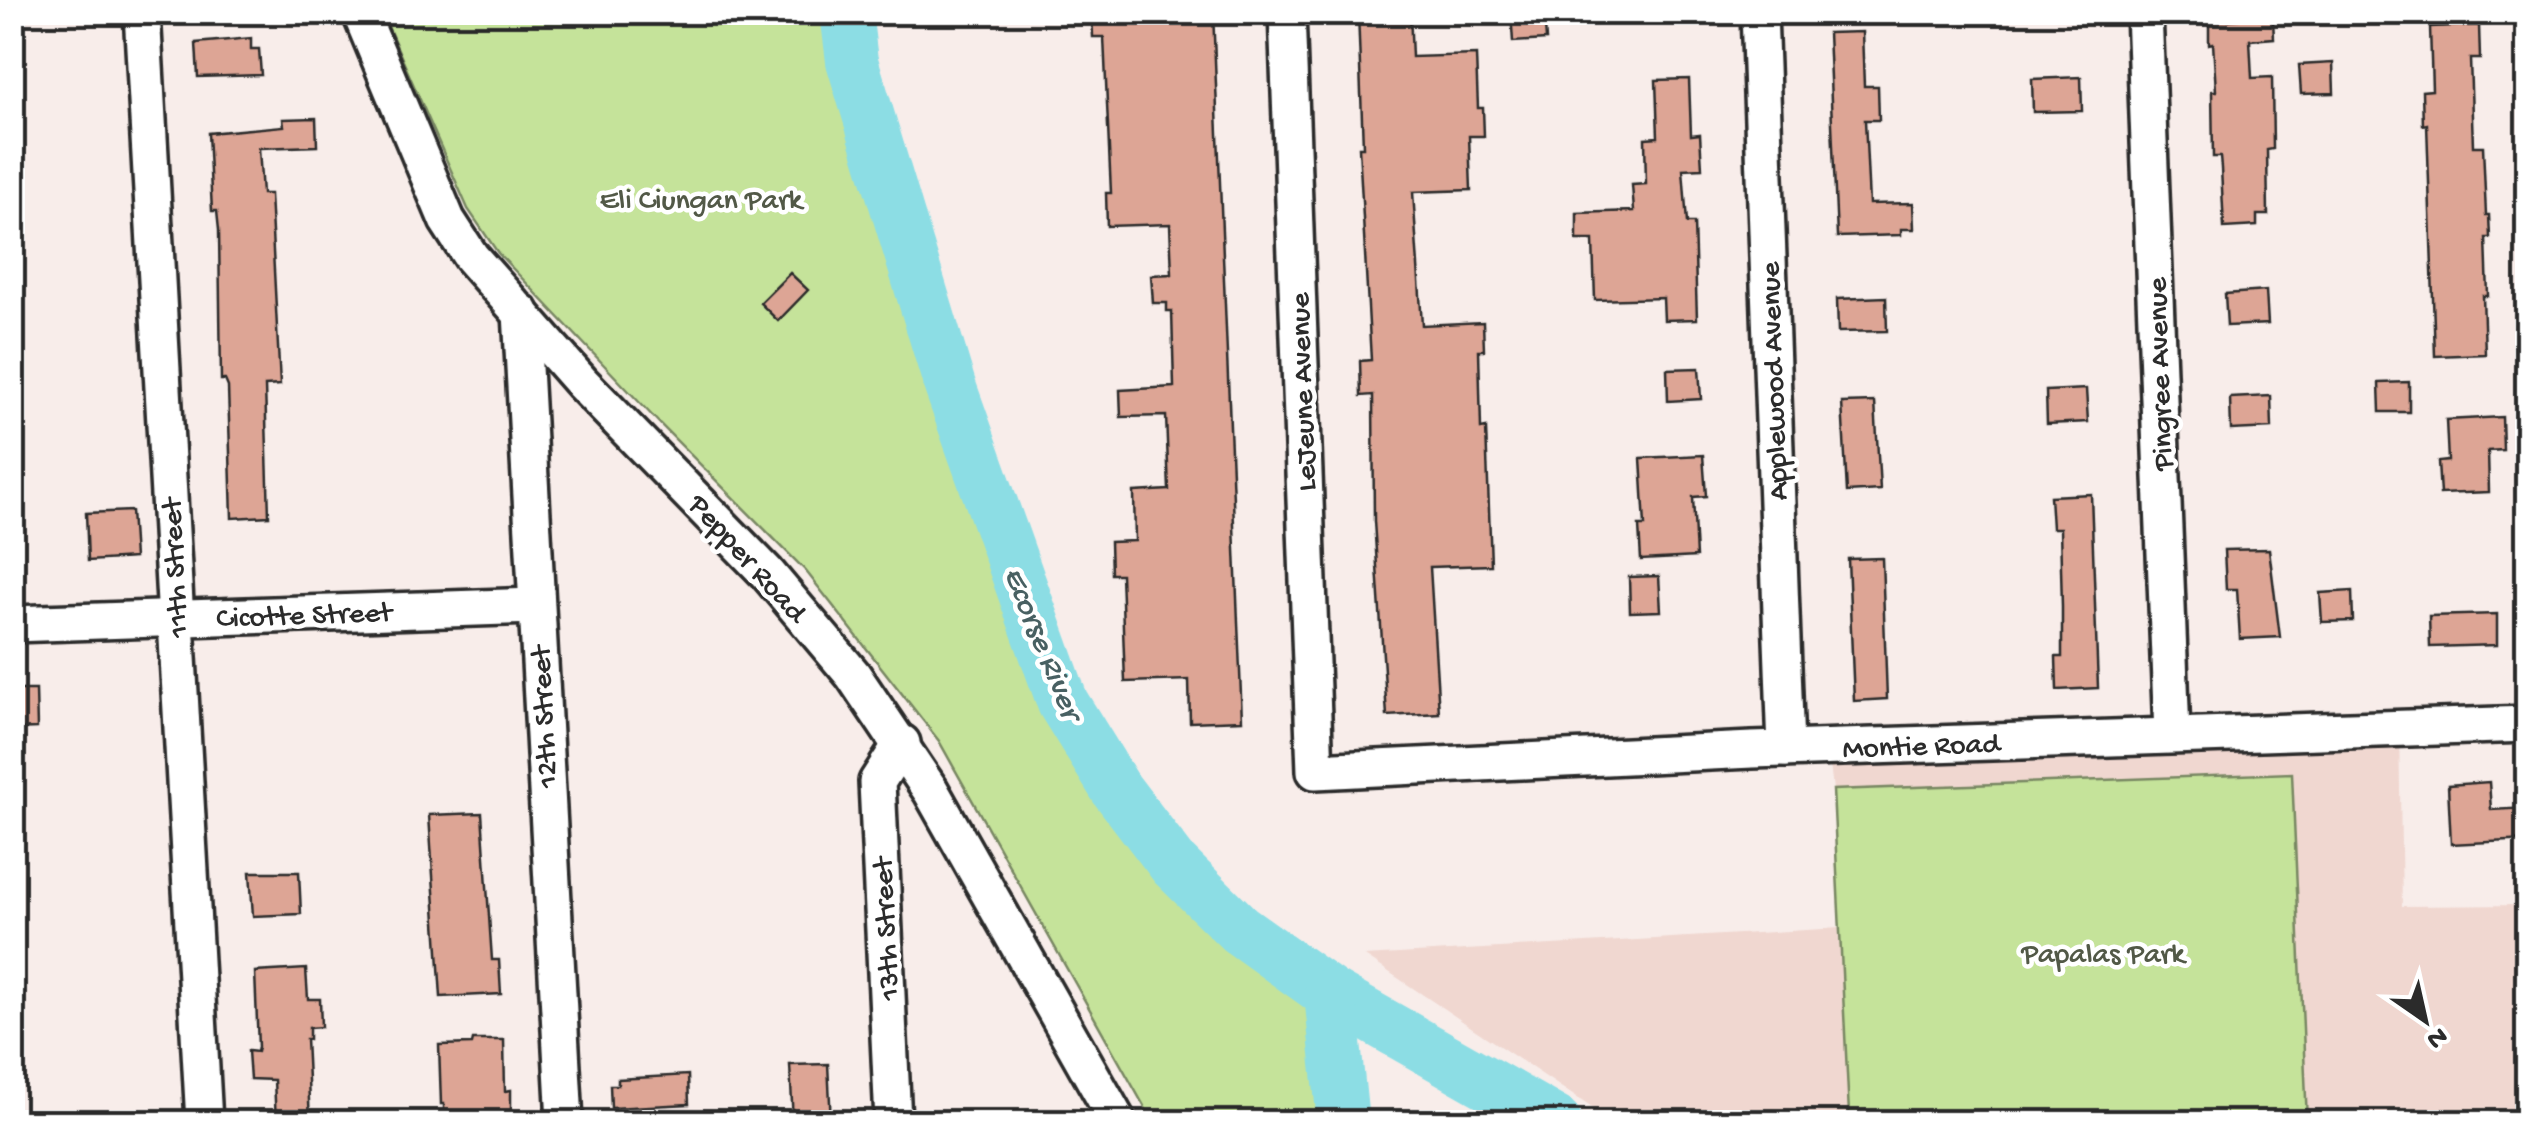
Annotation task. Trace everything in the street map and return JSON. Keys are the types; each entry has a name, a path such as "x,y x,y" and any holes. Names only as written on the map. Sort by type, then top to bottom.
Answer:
{"street":[{"name":"11th Street","path":"142,12 204,1122"},
{"name":"Pepper Road","path":"360,12 447,220 471,257 582,382 768,574 853,675 902,743 1118,1122"},
{"name":"LeJeune Avenue","path":"1287,12 1315,771"},
{"name":"Applewood Avenue","path":"1758,12 1786,749"},
{"name":"Pingree Avenue","path":"2144,12 2172,735"},
{"name":"12th Street","path":"520,312 565,1122"},
{"name":"Cicotte Street","path":"12,624 536,606"},
{"name":"Montie Road","path":"1315,771 1786,749 2528,724"},
{"name":"13th Street","path":"893,1122 877,782 902,743"}],"shaded area":[{"path":"2399,729 2402,906 2527,905 2527,1122 1613,1122 1365,956 1840,928 1828,747"}],"green space":[{"name":"Eli Ciungan Park","path":"382,13 846,13 852,61 950,386 1063,703 1116,789 1174,865 1239,929 1330,994 1342,1122 1153,1122 939,741 805,570 498,253 468,209"},
{"name":"Papalas Park","path":"2292,773 2307,1122 1874,1122 1849,1114 1833,790"}],"building":[{"path":"1092,12 1213,12 1242,720 1190,722 1189,680 1125,682 1121,574 1111,574 1110,542 1135,541 1134,492 1169,490 1166,416 1121,417 1120,390 1174,387 1172,311 1167,311 1167,303 1153,303 1151,275 1172,274 1170,224 1107,226 1106,193 1111,193 1104,37 1093,37"},
{"path":"1358,12 1410,12 1412,57 1476,55 1478,108 1483,108 1484,136 1469,136 1471,190 1413,192 1422,325 1483,322 1484,350 1479,350 1481,429 1486,428 1491,565 1430,567 1439,713 1387,716 1374,521 1373,395 1361,396 1360,361 1371,360 1359,147 1363,147"},
{"path":"1511,12 1544,12 1546,40 1513,42"},
{"path":"2273,20 2274,38 2250,40 2252,78 2272,77 2273,149 2267,150 2268,215 2257,215 2257,226 2224,228 2220,157 2213,157 2212,91 2216,91 2209,22"},
{"path":"2479,25 2480,59 2470,59 2473,146 2483,146 2489,215 2488,296 2483,296 2485,354 2435,356 2427,124 2423,125 2422,91 2432,90 2430,27"},
{"path":"1862,32 1864,86 1878,86 1879,120 1865,120 1869,204 1913,203 1914,229 1901,229 1901,235 1837,237 1828,33"},
{"path":"251,38 251,49 259,49 261,75 198,77 196,43"},
{"path":"2333,63 2334,93 2301,94 2299,65"},
{"path":"2081,77 2082,111 2033,112 2032,79"},
{"path":"1689,79 1691,135 1700,134 1702,168 1683,169 1687,223 1694,223 1697,319 1664,320 1663,298 1595,300 1593,240 1577,240 1577,213 1634,211 1632,185 1646,184 1645,138 1658,137 1656,80"},
{"path":"316,118 317,146 259,148 262,194 270,194 280,385 265,386 269,516 232,518 228,387 221,380 219,230 217,211 212,211 208,133 284,126 283,119"},
{"path":"790,273 808,290 778,321 760,303"},
{"path":"2266,291 2268,324 2227,326 2225,294"},
{"path":"1886,297 1887,331 1838,332 1837,299"},
{"path":"1699,368 1701,399 1668,401 1667,369"},
{"path":"2409,382 2409,412 2380,412 2379,383"},
{"path":"2086,389 2088,422 2047,424 2046,391"},
{"path":"2271,396 2272,428 2231,430 2230,398"},
{"path":"1875,402 1880,490 1847,492 1842,403"},
{"path":"2502,417 2503,450 2488,451 2489,492 2440,494 2438,462 2448,461 2446,420"},
{"path":"1703,455 1706,496 1693,497 1696,557 1641,560 1639,526 1645,526 1641,458"},
{"path":"2091,494 2098,688 2057,690 2056,657 2062,657 2060,528 2052,528 2050,496"},
{"path":"131,511 134,558 88,561 86,513"},
{"path":"2269,549 2280,637 2240,639 2237,589 2226,589 2224,550"},
{"path":"1882,558 1887,699 1854,701 1848,559"},
{"path":"1659,576 1661,611 1630,612 1629,577"},
{"path":"2352,591 2353,621 2322,622 2320,593"},
{"path":"2497,614 2497,645 2430,647 2429,616"},
{"path":"12,690 36,690 37,728 12,729"},
{"path":"2489,782 2491,810 2528,808 2528,840 2451,844 2448,785"},
{"path":"482,813 492,960 499,960 501,994 441,997 429,815"},
{"path":"250,872 299,872 301,914 253,916"},
{"path":"306,969 308,999 320,999 321,1027 309,1028 306,1039 310,1121 276,1122 274,1080 250,1079 248,1051 257,1052 258,1047 255,972"},
{"path":"473,1040 504,1040 505,1091 511,1090 511,1112 444,1115 439,1045 472,1044"},
{"path":"828,1064 831,1122 793,1122 790,1065"},
{"path":"688,1075 689,1104 611,1108 610,1085 618,1085 618,1079"}],"waterway":[{"name":"Ecorse River","path":"846,12 852,61 950,386 1063,703 1116,789 1174,865 1239,929 1330,994 1556,1122"},
{"path":"1330,994 1343,1122"}]}
